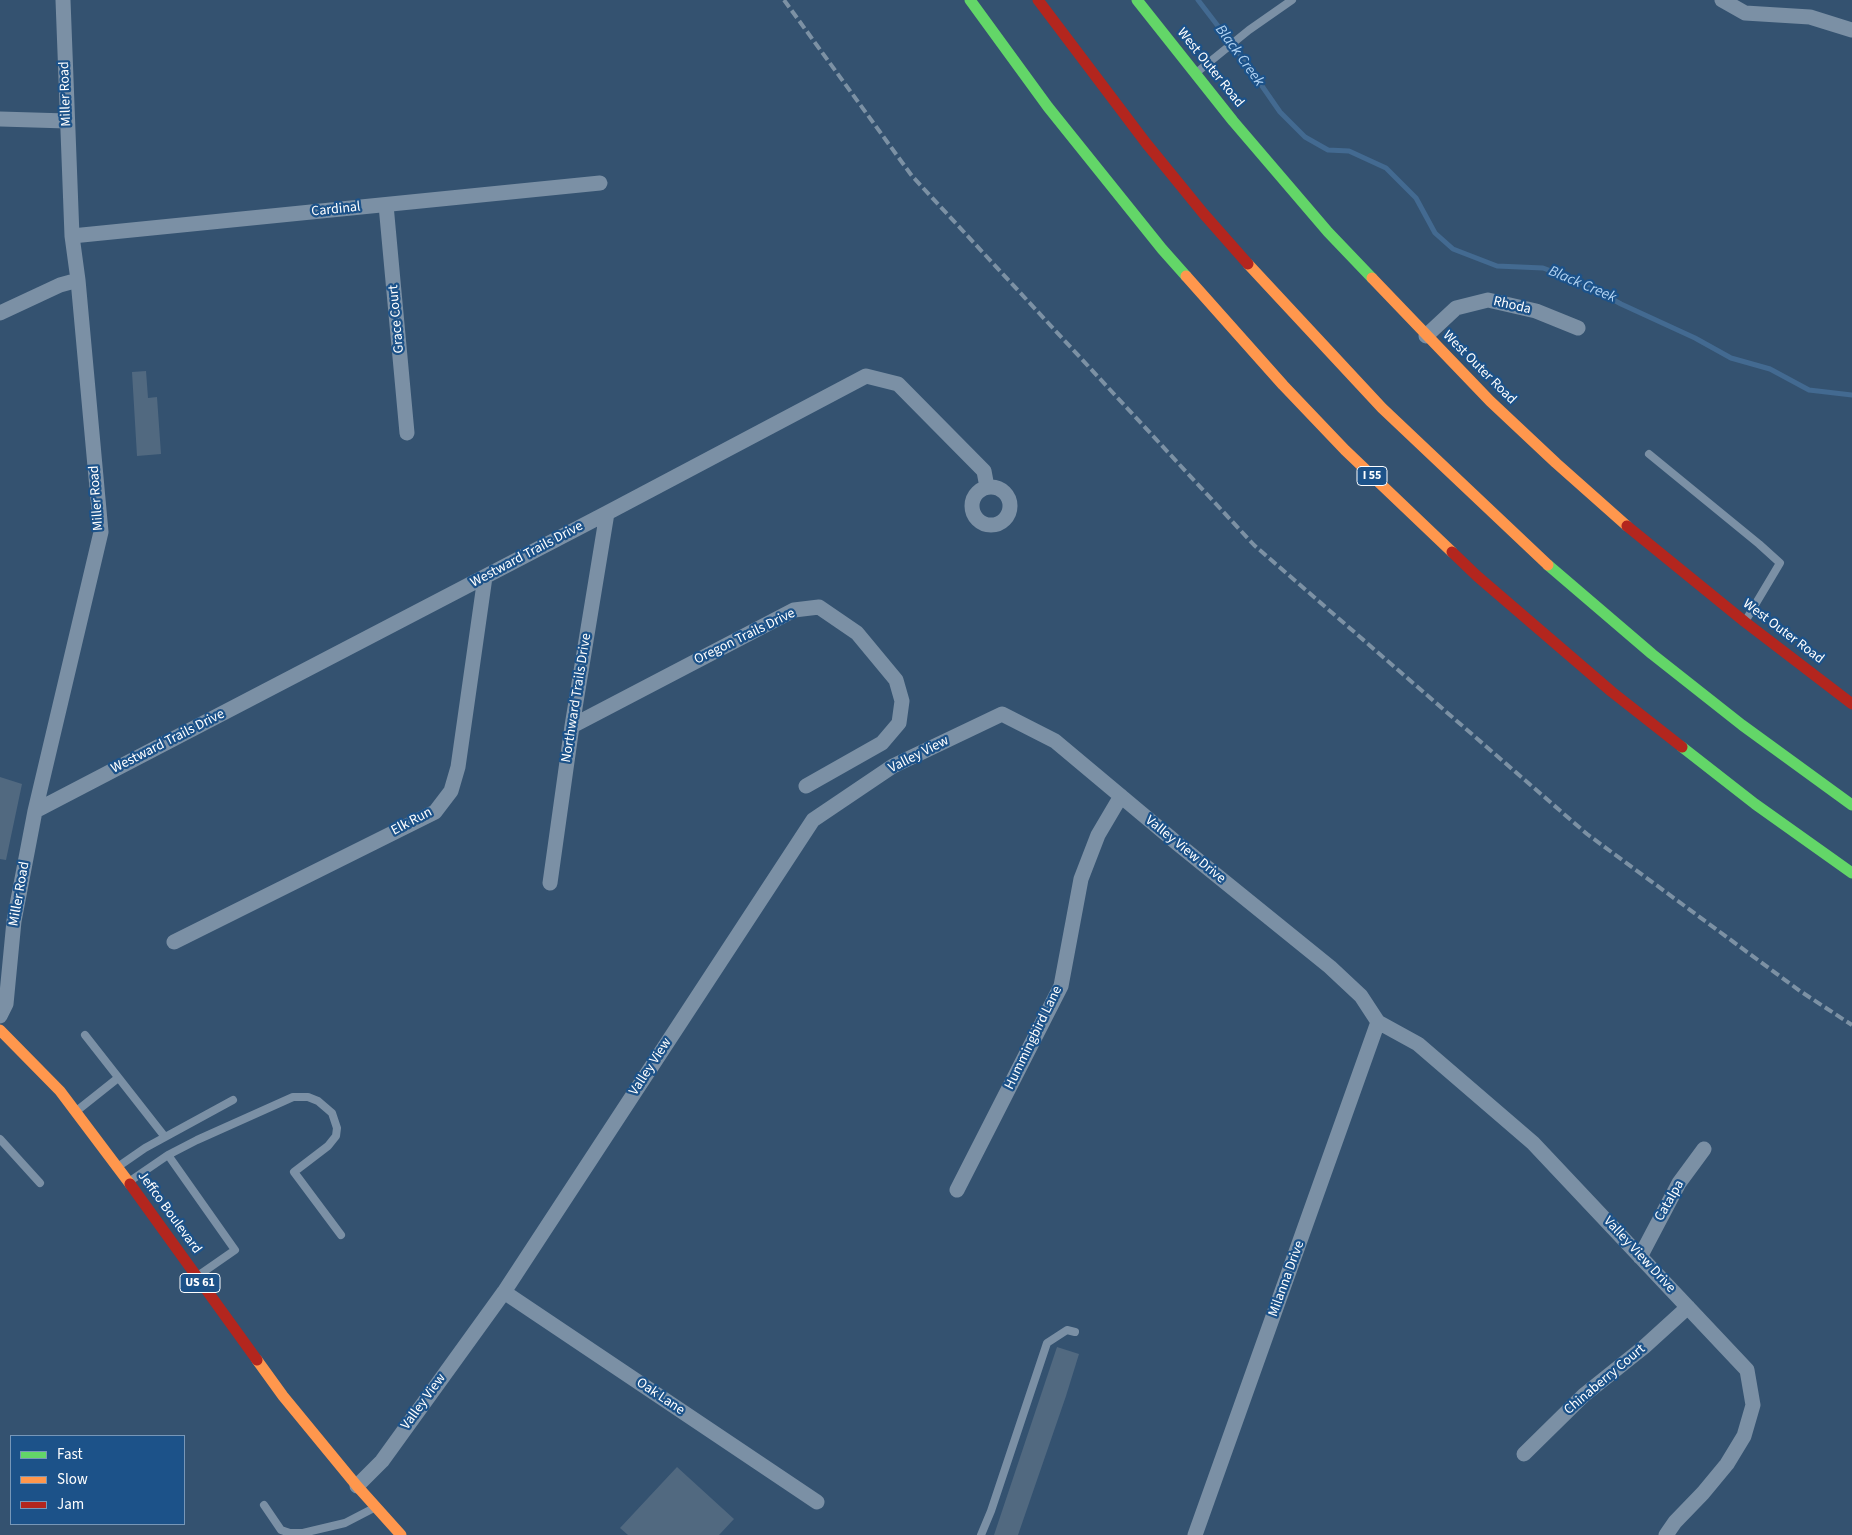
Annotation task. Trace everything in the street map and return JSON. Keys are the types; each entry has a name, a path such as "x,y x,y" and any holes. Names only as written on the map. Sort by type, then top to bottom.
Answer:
{"main road":[{"name":"I 55","path":"970,0 1048,108 1162,249 1283,385 1358,462 1477,576 1612,692 1755,804 1852,873"},
{"path":"1038,0 1146,142 1203,212 1262,280 1382,408 1515,536 1588,600 1652,654 1742,724 1852,805"},
{"name":"West Outer Road","path":"1137,0 1194,74 1328,232 1490,401 1556,463 1649,545 1852,704"},
{"name":"Jeffco Boulevard","path":"0,1030 34,1063 76,1111 283,1396 376,1507 393,1532"}],"street":[{"name":"Miller Road","path":"0,1016 6,1004 14,921 36,811 101,532 78,280 72,236 63,0"},
{"path":"1722,0 1745,13 1810,18 1852,30"},
{"path":"0,119 67,121"},
{"name":"Cardinal","path":"72,236 600,183"},
{"name":"Grace Court","path":"386,204 407,433"},
{"path":"0,313 19,306 60,285 78,280"},
{"name":"Rhoda","path":"1426,336 1456,308 1488,300 1536,311 1578,328"},
{"name":"Westward Trails Drive","path":"36,811 866,376 898,384 984,471 987,487"},
{"name":"Northward Trails Drive","path":"550,883 572,726 607,513"},
{"name":"Elk Run","path":"174,942 435,812 451,791 458,767 485,577"},
{"name":"Oregon Trails Drive","path":"572,726 794,610 819,607 857,633 896,680 902,701 899,723 882,743 806,786"},
{"name":"Valley View Drive","path":"1002,714 1055,741 1330,967 1362,996 1378,1022 1418,1044 1533,1143 1747,1370 1752,1406 1744,1436 1727,1464 1704,1493 1675,1522 1666,1535"},
{"name":"Valley View","path":"357,1486 382,1461 504,1292 813,820 893,766 1002,714"},
{"name":"Hummingbird Lane","path":"957,1190 1061,986 1081,879 1098,835 1121,796"},
{"name":"Milanna Drive","path":"1196,1535 1378,1022"},
{"name":"Catalpa","path":"1640,1257 1679,1183 1704,1149"},
{"name":"Oak Lane","path":"504,1292 817,1502"},
{"name":"Chinaberry Court","path":"1524,1454 1584,1394 1644,1347 1688,1307"}],"lane":[{"path":"1194,74 1292,0"},
{"path":"1649,454 1760,544 1780,563 1745,622"},
{"path":"85,1035 165,1137"},
{"path":"76,1111 118,1078"},
{"path":"128,1182 168,1155 197,1140 293,1097 308,1097 318,1101 332,1113 337,1128 336,1136 328,1146 294,1172 341,1235"},
{"path":"117,1167 145,1148 234,1100"},
{"path":"0,1139 40,1183"},
{"path":"168,1155 236,1250 196,1277"},
{"path":"982,1535 1047,1343 1067,1330 1075,1332"},
{"path":"264,1504 281,1530 290,1533 303,1533 345,1523 376,1507"}],"building":[{"path":"146,371 148,398 157,397 161,454 137,456 132,372"},
{"path":"0,777 22,784 6,860 0,859"},
{"path":"1057,1347 1079,1354 1066,1396 1018,1535 994,1535"},
{"path":"677,1467 734,1519 719,1535 628,1535 620,1528"}],"waterway":[{"name":"Black Creek","path":"1198,0 1244,60 1280,112 1305,137 1328,150 1349,151 1386,168 1416,198 1435,233 1453,249 1497,266 1543,268 1581,282 1621,304 1695,338 1731,358 1770,369 1809,390 1852,395"}],"railway":[{"path":"784,0 912,176 1254,545 1587,834 1800,991 1852,1025"}],"traffic: fast":[{"path":"970,0 1048,107 1162,249 1186,276"},
{"path":"1137,0 1233,121 1328,232 1372,278"},
{"path":"1548,565 1652,654 1742,725 1852,805"},
{"path":"1682,747 1755,804 1852,873"}],"traffic: slow":[{"path":"1248,264 1382,408 1548,565"},
{"path":"1186,276 1283,385 1345,450 1452,552"},
{"path":"1372,278 1490,401 1627,526"},
{"path":"0,1030 60,1091 130,1184"},
{"path":"257,1360 283,1396 357,1486 401,1535"}],"traffic: jam":[{"path":"1038,0 1146,143 1203,213 1248,264"},
{"path":"1627,526 1745,622 1852,704"},
{"path":"1452,552 1477,576 1612,692 1682,747"},
{"path":"130,1184 257,1360"}]}
